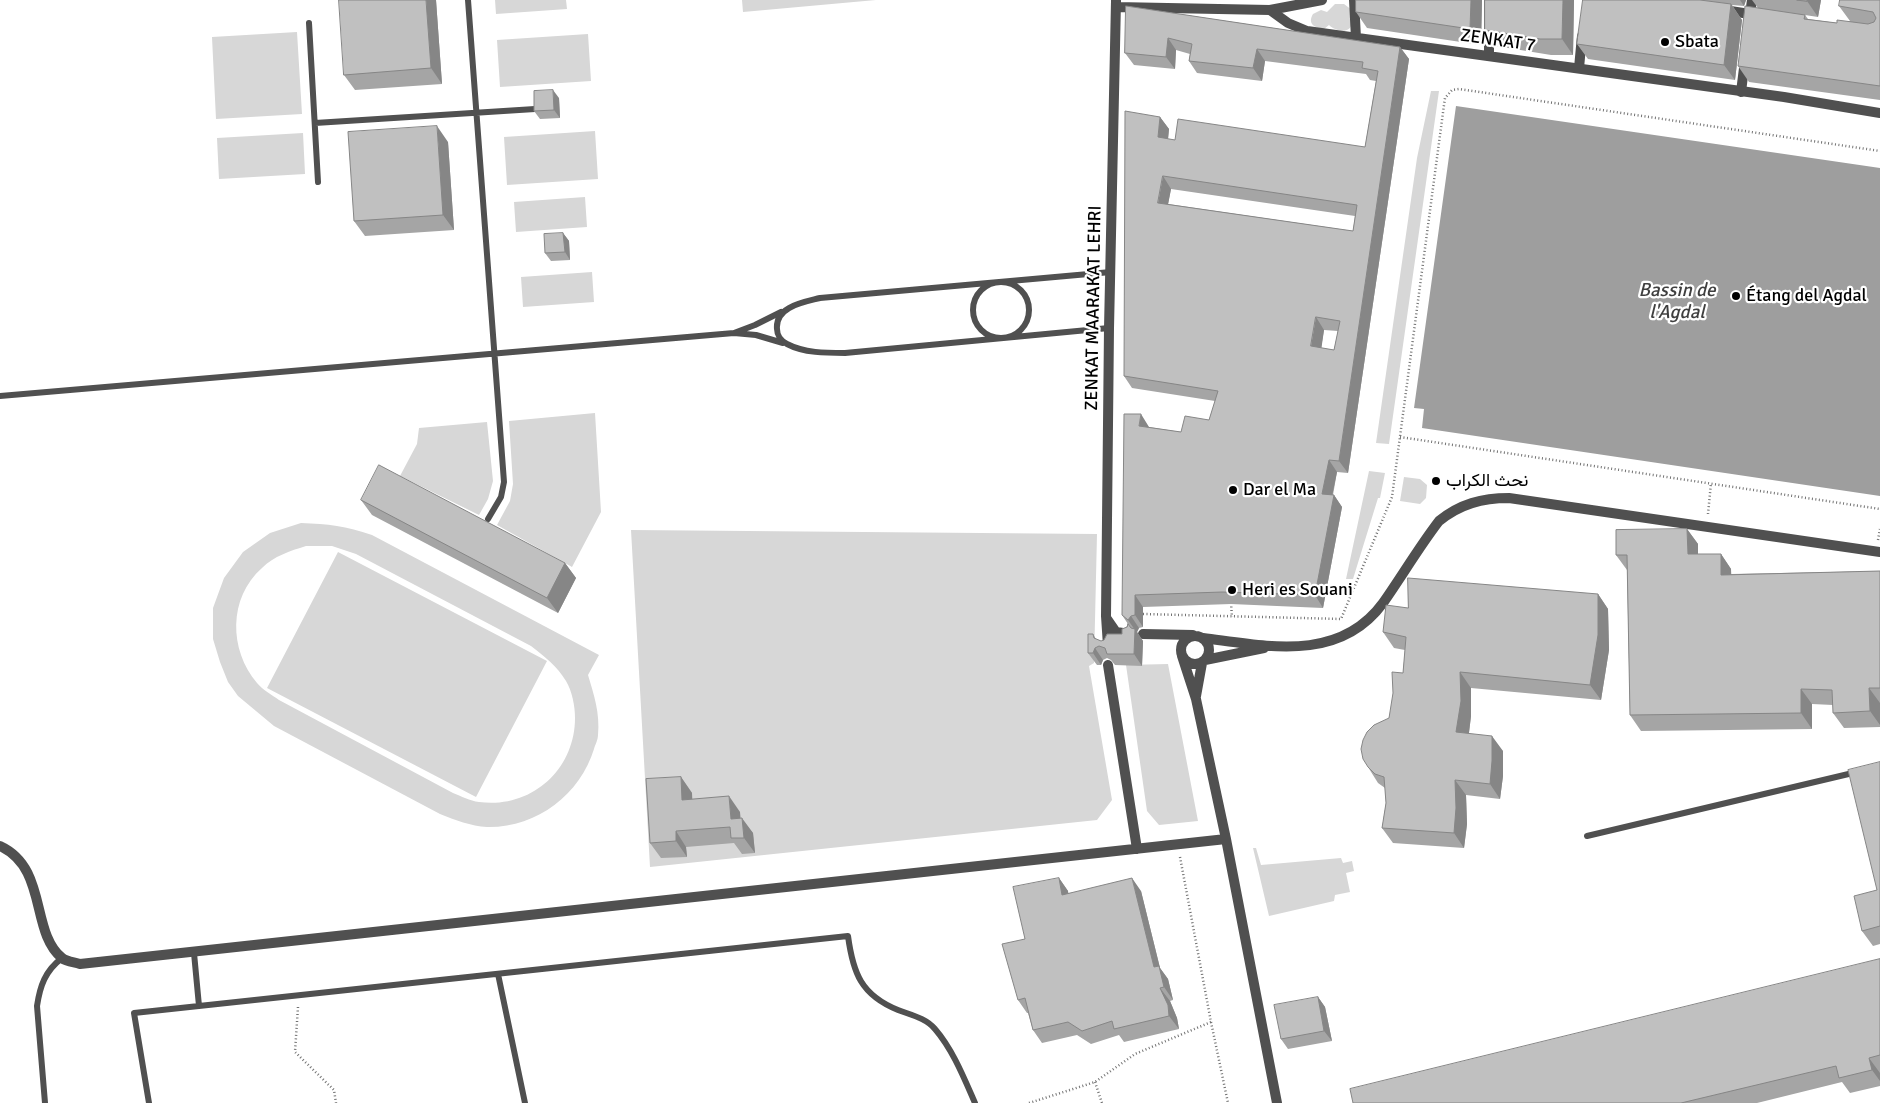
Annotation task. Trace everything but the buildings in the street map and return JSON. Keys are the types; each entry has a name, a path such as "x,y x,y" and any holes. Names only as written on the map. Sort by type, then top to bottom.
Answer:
{"street":[{"path":"1116,3 1239,4 1270,10 1322,0"},
{"path":"1354,0 1356,38"},
{"path":"1489,0 1489,56"},
{"path":"1750,19 1752,0"},
{"name":"ZENKAT MAARAKAT LEHRI","path":"1108,646 1106,616 1109,328 1116,3"},
{"path":"1714,9 1750,19 1769,17"},
{"name":"ZENKAT 7","path":"1270,10 1288,22 1307,31 1580,68 1880,113"},
{"path":"1580,68 1582,29"},
{"path":"1741,92 1746,52"},
{"path":"1182,656 1192,664 1272,647 1312,645 1342,638 1356,630 1382,604 1439,521 1450,512 1479,500 1509,498 1880,552"},
{"path":"1106,616 1116,632 1130,634"},
{"path":"1143,634 1198,636 1272,647"},
{"path":"1198,636 1186,639 1180,652 1196,699 1226,839 1277,1103"},
{"path":"1196,699 1203,661 1209,648 1198,636"},
{"path":"1108,665 1137,850"},
{"path":"0,846 15,856 26,871 36,893 48,939 62,958 86,964 1177,846 1226,839"}],"lane":[{"path":"468,0 504,482 501,497 488,519"},
{"path":"309,23 318,182"},
{"path":"315,123 535,109"},
{"path":"734,333 789,308 820,298 1111,272"},
{"path":"998,283 1007,283 1015,286 1022,292 1029,308 1028,316 1019,331 1012,336 1003,338 985,333 978,326 974,318 973,308 981,291 989,285 998,283"},
{"path":"788,344 779,336 777,323 779,317 789,308"},
{"path":"0,396 734,333 756,335 812,351 845,353 1109,328"},
{"path":"1587,836 1861,771"},
{"path":"149,1103 134,1013 848,936 852,962 861,983 879,1000 897,1010 919,1017 935,1028 959,1067 975,1103"},
{"path":"194,952 199,1006"},
{"path":"45,1103 37,1006 39,991 44,978 51,966 62,958"},
{"path":"498,974 526,1103"}],"path":[{"path":"1143,614 1341,619 1392,497 1445,98 1452,90 1459,88 1880,151"},
{"path":"1400,437 1880,509"},
{"path":"1707,526 1711,484"},
{"path":"1232,594 1232,616"},
{"path":"1177,846 1228,1103"},
{"path":"297,996 295,1052 334,1090 336,1103"},
{"path":"1029,1103 1095,1082 1135,1054 1211,1022"},
{"path":"1095,1082 1102,1103"}],"shaded area":[{"path":"495,0 566,0 567,9 496,14"},
{"path":"742,0 876,0 743,12"},
{"path":"1335,4 1344,4 1352,10 1351,27 1342,31 1329,25 1324,29 1318,28 1311,23 1313,14 1321,10 1327,12"},
{"path":"297,32 302,114 216,119 212,37"},
{"path":"588,34 591,81 500,87 497,40"},
{"path":"1431,91 1439,91 1389,444 1376,443 1417,158"},
{"path":"595,131 598,179 507,185 504,137"},
{"path":"303,133 305,174 219,179 217,138"},
{"path":"585,197 587,227 516,232 514,202"},
{"path":"592,272 594,302 523,307 521,277"},
{"path":"595,413 601,512 572,567 497,525 510,501 513,484 509,421"},
{"path":"487,422 493,481 488,499 479,515 400,476 417,444 419,428"},
{"path":"1369,471 1385,473 1380,498 1378,498 1353,579 1346,579"},
{"path":"1404,477 1420,479 1427,485 1426,498 1420,504 1400,501"},
{"path":"301,523 337,526 372,535 599,655 588,675 597,712 598,737 587,766 578,781 554,806 539,815 505,826 487,827 475,825 440,814 274,726 238,696 228,682 213,639 213,608 224,578 243,552 270,533","holes":["306,546 332,546 356,554 531,646 555,666 570,689 575,718 573,737 567,754 558,769 546,782 532,792 516,799 498,803 469,800 279,700 257,683 241,655 237,640 236,624 243,594 251,580 262,568 277,557"]},
{"path":"631,530 1097,534 1094,663 1089,666 1112,800 1097,820 650,867"},
{"path":"338,552 547,661 476,797 267,688"},
{"path":"1168,664 1198,821 1159,825 1147,811 1126,665"},
{"path":"1253,848 1256,848 1261,865 1341,858 1343,863 1352,861 1354,871 1346,873 1350,892 1335,895 1334,901 1269,916"}],"water":[{"name":"Bassin de l'Agdal","path":"1456,106 1880,168 1880,496 1422,428 1424,409 1414,408"}],"place":[{"name":"Sbata","path":"1665,42"},
{"name":"Étang del Agdal","path":"1736,296"},
{"name":"نحث الكراب","path":"1436,481"},
{"name":"Dar el Ma","path":"1233,490"},
{"name":"Heri es Souani","path":"1232,590"}]}
